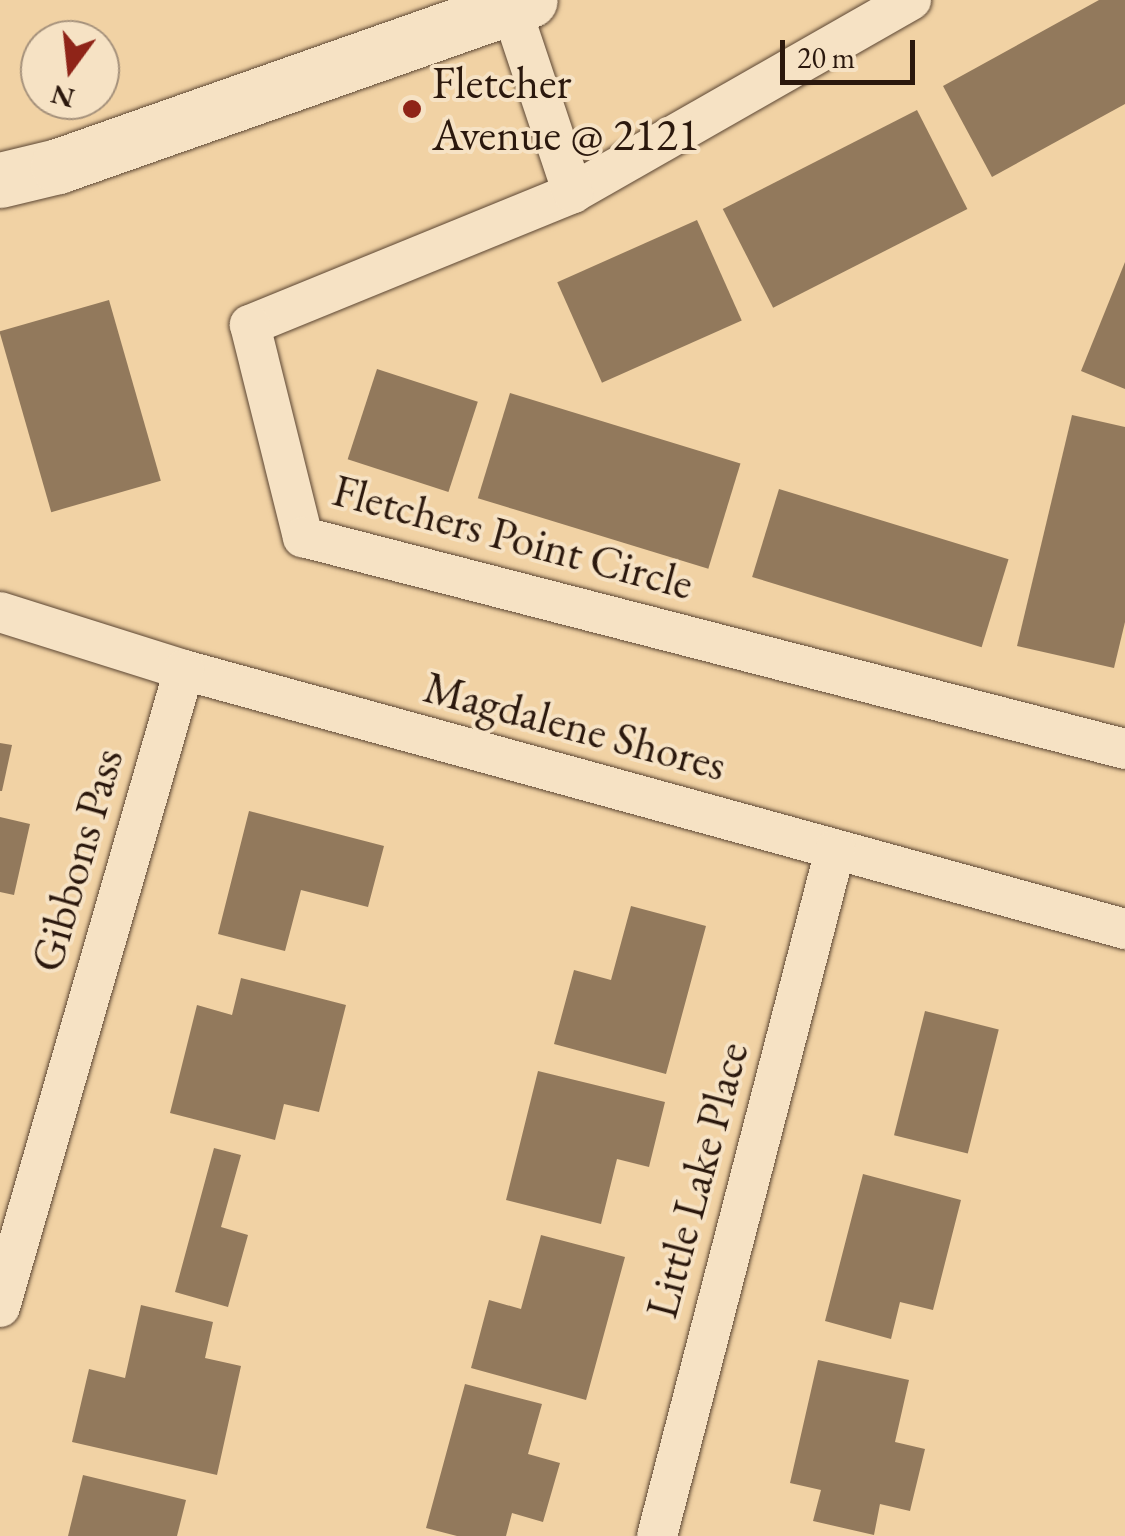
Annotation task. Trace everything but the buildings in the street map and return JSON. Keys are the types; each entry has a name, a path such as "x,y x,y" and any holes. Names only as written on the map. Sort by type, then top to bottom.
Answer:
{"main road":[{"path":"0,180 58,166 520,5"}],"street":[{"name":"Fletchers Point Circle","path":"910,0 572,193 250,324 303,537 1125,750"},
{"path":"520,5 572,193"},
{"name":"Magdalene Shores","path":"0,612 184,670 1125,929"},
{"name":"Gibbons Pass","path":"0,1308 184,670"},
{"name":"Little Lake Place","path":"657,1536 834,850"}],"place":[{"name":"Fletcher Avenue @ 2121","path":"412,109"}]}
